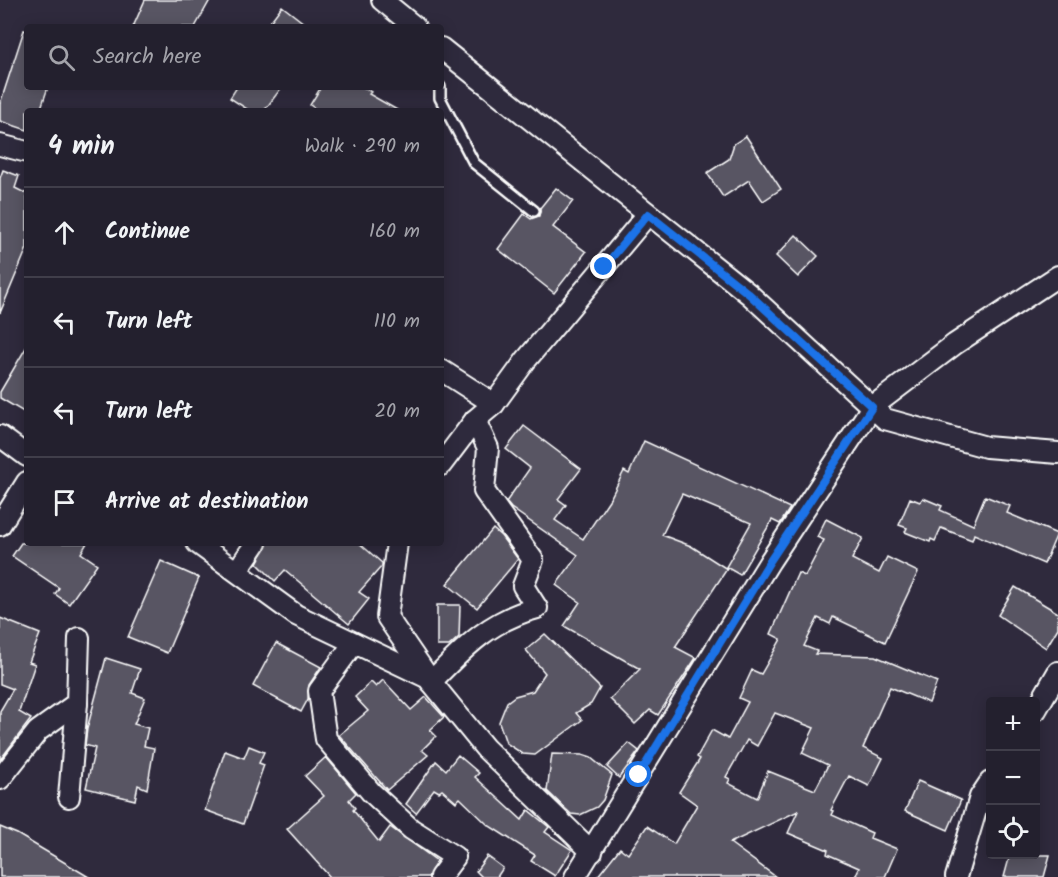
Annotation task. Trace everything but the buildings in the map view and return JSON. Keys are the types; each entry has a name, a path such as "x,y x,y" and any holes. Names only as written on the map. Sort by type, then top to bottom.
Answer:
{"street":[{"path":"382,0 411,24"},
{"path":"444,50 749,294 885,419 986,447 1058,453"},
{"path":"0,145 24,151"},
{"path":"444,461 475,420 494,404 526,360 648,214"},
{"path":"575,877 770,561 872,407 955,344 1058,276"},
{"path":"444,372 494,404"},
{"path":"430,680 471,641 511,615 537,608 523,586 533,560 484,491 488,448 475,420"},
{"path":"0,436 24,454"},
{"path":"0,525 24,487"},
{"path":"201,546 296,615 430,680"},
{"path":"237,571 254,546"},
{"path":"397,546 387,617 430,680 484,748 592,852"},
{"path":"69,797 77,703 79,638"},
{"path":"354,643 319,692 326,739 371,792 411,829 455,857 440,877"},
{"path":"1040,702 1058,672"},
{"path":"0,779 38,730 77,703"},
{"path":"956,877 981,797 986,789"}],"lane":[{"path":"440,90 440,98 474,162 534,211"}],"route":[{"path":"604,267 648,214 749,294 872,407 770,561 639,775"}]}
